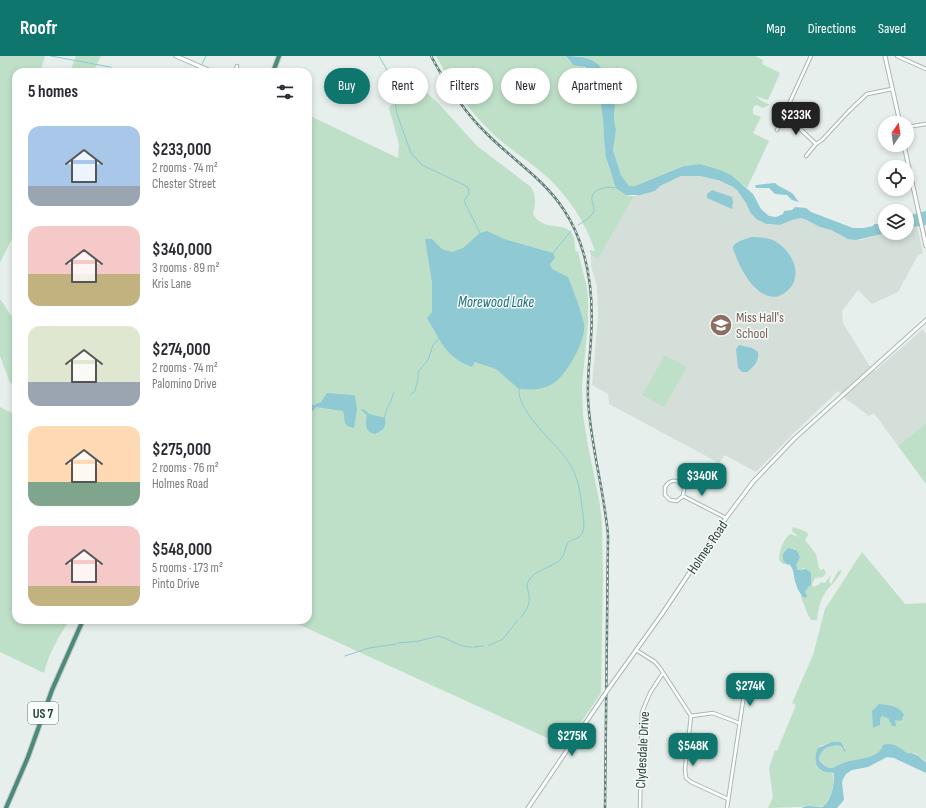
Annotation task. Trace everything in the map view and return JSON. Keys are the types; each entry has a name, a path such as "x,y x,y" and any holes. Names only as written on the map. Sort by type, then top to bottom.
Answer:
{"highway":[{"path":"274,68 279,56"},
{"name":"US 7","path":"6,808 28,757 52,690 81,624"}],"street":[{"path":"176,56 203,68"},
{"path":"777,130 811,56"},
{"path":"885,56 898,116"},
{"path":"897,56 926,69"},
{"path":"806,156 816,144 822,140 865,96 892,89"},
{"path":"784,114 816,144"},
{"path":"914,126 926,124"},
{"path":"906,152 926,246"},
{"name":"Holmes Road","path":"528,808 726,518 753,482 794,439 926,320"},
{"path":"670,481 679,482 684,489 683,496 677,501 670,500 665,495 665,487 670,481"},
{"path":"683,496 726,518"},
{"path":"636,650 655,662 691,716 685,769 686,778 728,799"},
{"name":"Clydesdale Drive","path":"640,808 642,710 650,692 663,673"},
{"path":"727,808 745,688"},
{"path":"691,716 713,713 740,723"}],"shaded area":[{"name":"Miss Hall's School","path":"681,176 713,178 737,190 756,219 770,225 780,225 801,218 807,219 842,236 861,240 878,235 878,240 914,240 914,227 917,226 923,253 918,255 898,292 872,304 858,290 842,311 843,323 869,365 875,371 923,329 926,334 926,423 898,446 874,413 869,416 846,399 838,391 756,472 725,455 719,463 609,404 608,394 592,385 598,317 597,287 591,266 591,255 598,258 634,196 655,191 660,186"}],"green space":[{"path":"0,56 45,56 41,68 12,68 12,238 0,263"},
{"path":"76,56 101,56 95,68 72,68"},
{"path":"436,56 566,56 570,62 585,68 558,68 558,104 601,104 607,163 616,186 629,196 634,196 598,259 591,255 590,250 595,251 587,230 562,192 532,164 489,130 467,104 493,104 493,68 443,68"},
{"path":"578,56 755,56 763,60 762,64 780,73 768,100 756,96 760,100 770,105 763,108 757,105 754,106 753,114 761,117 753,133 769,141 747,188 728,174 700,164 682,166 635,186 629,186 621,175 613,150 616,130 614,118 615,104 637,104 637,68 602,68 589,59"},
{"path":"428,94 477,146 531,187 535,200 533,214 539,221 553,226 566,228 571,232 574,239 575,251 578,252 588,295 588,324 582,385 583,415 600,505 602,524 603,576 601,693 565,746 298,624 312,624 312,117 398,158 399,144 389,108 392,104 428,104"},
{"path":"0,299 12,317 12,384 10,383 0,356"},
{"path":"665,355 687,367 664,407 642,395"},
{"path":"0,407 12,413 12,624 68,624 54,645 44,673 0,652"},
{"path":"926,423 926,484 898,446"},
{"path":"793,527 807,532 808,535 805,540 816,554 819,568 821,570 824,569 826,573 823,577 815,578 812,584 813,587 821,582 825,583 831,574 829,582 831,584 838,571 842,570 827,590 821,601 817,620 811,620 801,597 801,595 806,597 805,591 809,584 805,568 799,570 795,565 798,562 800,555 794,548 785,563 786,564 783,564 779,560 785,539 790,534 799,537 792,531"},
{"path":"862,552 905,604 926,603 926,762 915,753 907,753 893,745 882,747 877,754 867,758 842,763 835,767 829,768 819,760 820,753 835,745 841,746 845,752 845,747 830,743 820,746 816,756 817,765 822,771 832,772 834,779 830,794 824,806 768,808 773,797 769,768 775,750 777,751 796,705 792,703 813,655 825,609"}],"water":[{"path":"566,56 586,58 602,68 587,68 573,65"},
{"path":"601,104 615,104 614,118 616,130 613,150 621,175 629,186 635,186 683,166 700,164 731,175 753,194 761,209 769,216 776,217 783,214 784,211 792,210 795,207 806,208 811,212 853,228 864,228 878,224 878,235 856,240 848,239 831,230 820,227 801,218 780,225 766,224 756,219 737,190 733,187 718,180 700,176 681,176 660,186 655,191 640,195 626,195 616,188 606,158"},
{"path":"775,183 793,194 799,202 792,200 787,195 775,194 769,188 755,187 756,185"},
{"path":"712,190 732,197 732,209 707,198 707,194"},
{"path":"926,211 926,225 914,227 914,214"},
{"name":"Morewood Lake","path":"487,231 504,239 553,253 555,258 550,264 552,269 568,277 584,323 584,330 579,347 569,366 558,380 548,386 536,389 519,389 496,369 475,362 472,367 463,363 450,353 440,341 427,318 432,312 432,282 425,239 432,239 442,249 452,252 463,248 480,233"},
{"path":"752,237 765,238 775,241 784,248 793,261 795,268 794,282 790,289 783,294 775,297 768,296 760,292 742,271 733,247 738,242"},
{"path":"739,345 752,348 758,352 756,364 747,372 742,372 738,368 736,349"},
{"path":"327,393 355,396 357,409 354,428 347,426 343,411 316,407 312,412 312,406 321,402"},
{"path":"360,409 365,410 369,414 385,418 385,426 382,430 375,434 369,431 366,427 367,415"},
{"path":"788,548 796,550 800,556 796,565 798,570 806,569 811,573 811,585 805,591 807,596 805,598 802,596 797,587 792,567 786,564 783,560 783,554"},
{"path":"879,704 894,706 902,712 904,715 901,721 895,720 896,726 892,726 888,718 882,716 880,719 880,725 873,728 872,711"},
{"path":"832,742 841,742 846,751 845,752 841,746 833,746 823,750 819,760 828,768 868,757 881,750 883,745 890,744 899,747 907,753 916,754 926,762 926,773 894,758 887,757 868,767 852,770 846,774 842,782 844,800 837,808 801,808 807,806 822,807 830,797 834,782 834,774 832,772 819,769 816,762 816,753 818,748"}],"waterway":[{"path":"51,56 112,68"},
{"path":"200,68 206,56"},
{"path":"379,56 391,77 397,114 411,153 422,165 468,187 469,194 464,201 480,233"},
{"path":"578,225 593,213 594,209 592,197 595,192 610,187 617,188"},
{"path":"553,253 571,231"},
{"path":"410,395 415,391 418,372 428,360 433,345 439,338"},
{"path":"519,389 520,398 530,417 562,453 574,472 579,489 584,523 583,531 578,538 568,542 561,559 530,578 527,585 529,595 528,604 521,617"},
{"path":"384,419 394,392"},
{"path":"488,646 503,639 517,621"},
{"path":"398,643 419,641 439,636 459,645 472,647"},
{"path":"345,656 369,648 396,644"},
{"path":"474,647 484,646"}],"railway":[{"path":"431,56 449,87 463,107 497,143 538,179 556,199 564,210 579,240 588,271 592,304 588,383 589,415 608,535 605,808"}],"place":[{"name":"Miss Hall's School","path":"721,325"}]}
